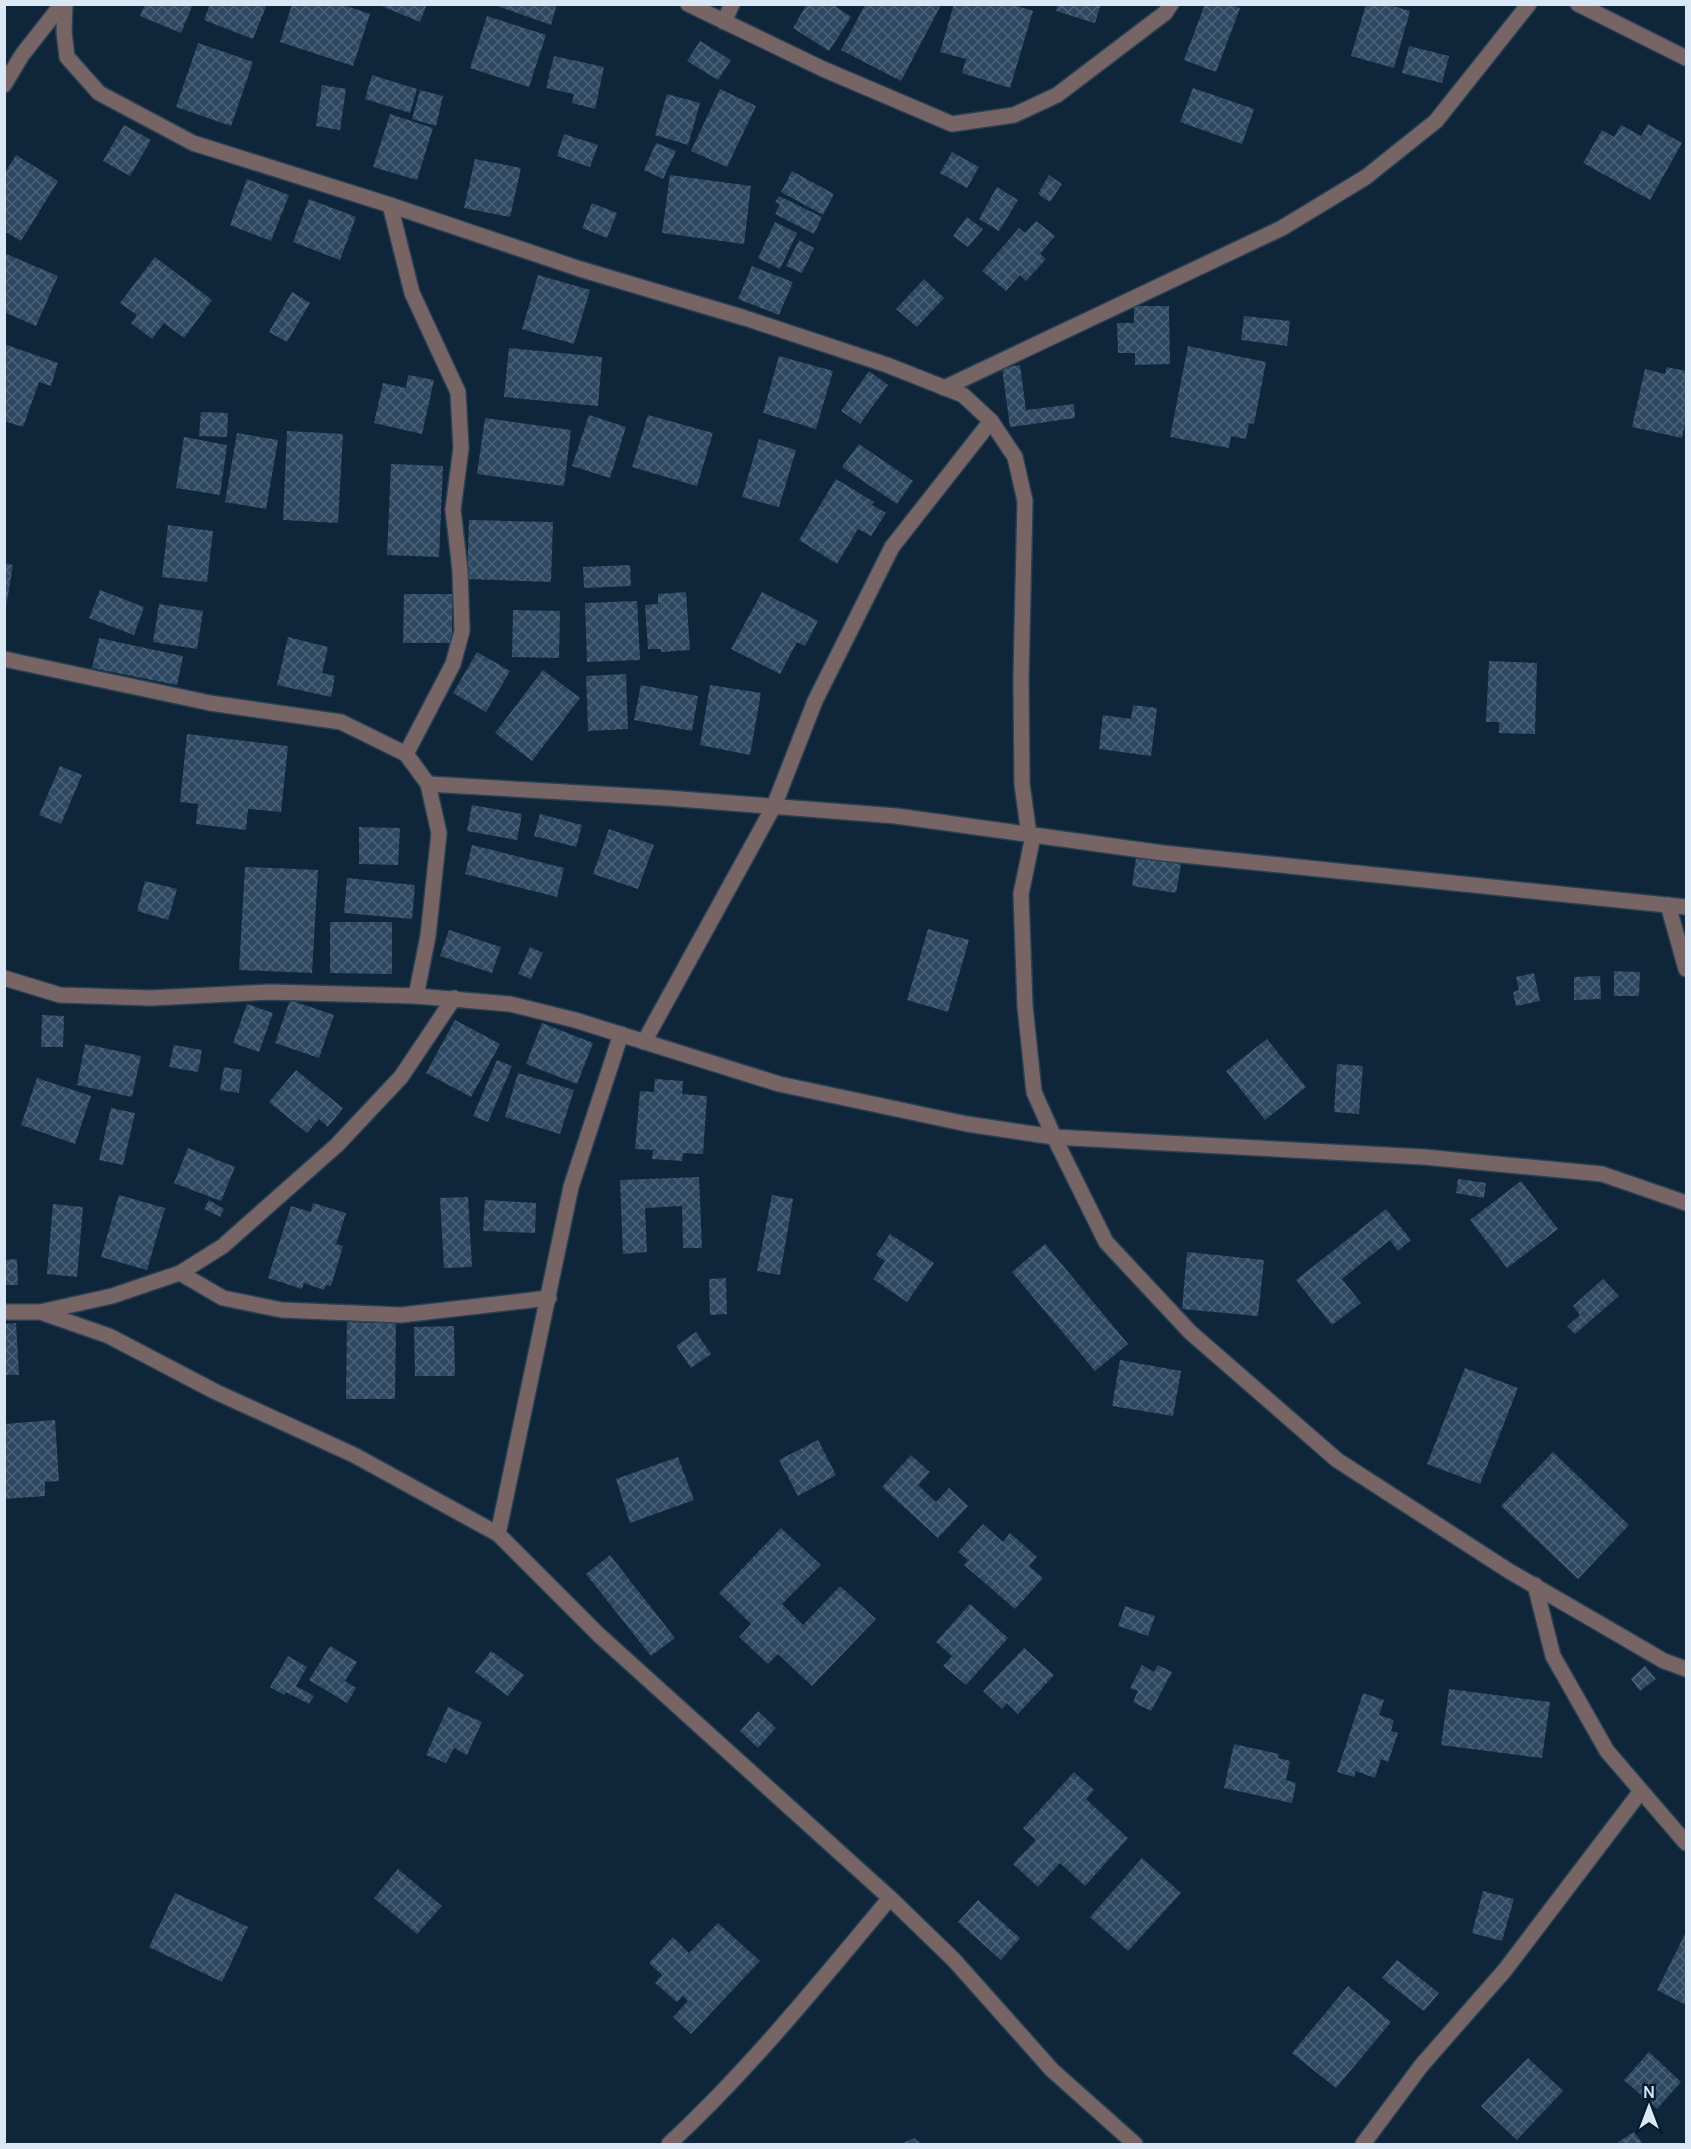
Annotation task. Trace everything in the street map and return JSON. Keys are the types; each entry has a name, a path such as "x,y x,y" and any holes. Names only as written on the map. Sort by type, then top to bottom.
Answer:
{"street":[{"path":"4,85 22,55 64,4"},
{"path":"64,4 67,57 99,93 193,143 390,205 580,269 745,318 887,365 963,395 991,421 1015,457 1025,501 1021,678 1023,784 1031,836 1021,894 1025,1006 1034,1092 1106,1242 1190,1332 1337,1460 1535,1585 1664,1661 1686,1670"},
{"path":"688,4 823,69 952,124 1014,115 1057,95 1165,13 1171,4"},
{"path":"724,22 732,4"},
{"path":"944,388 1282,228 1366,177 1436,121 1529,4"},
{"path":"1578,4 1686,57"},
{"path":"390,205 412,293 459,392 461,448 453,510 460,570 462,631 453,664 406,753"},
{"path":"644,1042 774,806 815,700 892,547 991,421"},
{"path":"4,659 210,703 341,722 406,753 429,784 439,833 429,936 417,996"},
{"path":"429,784 897,816 1163,853 1686,907"},
{"path":"1668,905 1686,969"},
{"path":"4,978 60,995 151,998 270,992 417,996 510,1004 575,1020 779,1084 967,1124 1054,1137 1424,1157 1602,1174 1686,1203"},
{"path":"4,1312 40,1312 112,1296 180,1273 223,1246 337,1145 401,1077 454,998"},
{"path":"498,1534 571,1187 621,1034"},
{"path":"180,1273 223,1298 282,1310 401,1315 549,1298"},
{"path":"40,1312 109,1336 216,1392 354,1455 498,1534 608,1643 891,1898 954,1960 1053,2070 1135,2145"},
{"path":"1535,1585 1553,1656 1607,1751 1686,1843"},
{"path":"1363,2145 1421,2066 1505,1970 1641,1791"},
{"path":"669,2145 707,2109 771,2038 891,1898"}],"building":[{"path":"145,4 193,4 181,33 140,16"},
{"path":"210,4 267,4 253,39 204,20"},
{"path":"292,4 341,4 370,14 353,66 280,42"},
{"path":"377,4 427,4 420,22"},
{"path":"492,4 557,4 551,25"},
{"path":"807,4 832,4 851,17 829,51 793,28"},
{"path":"954,4 1011,4 1033,11 1010,88 962,73 966,59 940,52"},
{"path":"1058,4 1101,4 1095,23 1056,11"},
{"path":"1205,4 1230,4 1240,8 1216,72 1184,60"},
{"path":"1366,4 1386,4 1410,11 1394,68 1351,56"},
{"path":"865,5 941,5 901,81 841,50"},
{"path":"487,16 546,35 529,87 470,68"},
{"path":"700,41 731,60 718,80 687,61"},
{"path":"198,43 253,62 231,126 176,107"},
{"path":"1409,46 1449,56 1442,83 1402,73"},
{"path":"554,56 604,67 595,109 572,103 574,94 546,88"},
{"path":"372,75 417,89 410,113 365,99"},
{"path":"322,85 346,89 340,130 316,126"},
{"path":"1193,88 1254,109 1242,144 1180,122"},
{"path":"720,89 756,106 727,167 691,151"},
{"path":"420,90 443,96 436,126 412,119"},
{"path":"667,94 700,103 688,145 655,135"},
{"path":"390,114 433,128 417,180 373,167"},
{"path":"1648,124 1682,143 1650,200 1583,163 1602,130 1614,137 1621,125 1641,136"},
{"path":"124,125 151,140 130,176 103,161"},
{"path":"564,134 598,145 590,167 557,156"},
{"path":"656,143 676,151 663,179 644,170"},
{"path":"952,152 979,167 967,188 940,173"},
{"path":"16,155 58,181 21,241 4,231 4,174"},
{"path":"475,159 521,168 510,217 464,208"},
{"path":"792,171 834,194 823,215 781,192"},
{"path":"670,175 751,186 744,244 662,233"},
{"path":"1049,175 1062,184 1050,202 1038,194"},
{"path":"247,179 289,195 271,241 230,225"},
{"path":"997,187 1018,200 999,231 979,219"},
{"path":"779,196 822,217 814,234 775,214 780,204 775,202"},
{"path":"309,199 356,217 340,260 293,242"},
{"path":"592,203 617,213 607,238 582,228"},
{"path":"967,217 983,229 968,247 953,236"},
{"path":"1036,221 1055,236 1040,254 1046,259 1026,281 1020,275 1006,291 982,271 1019,228 1025,233"},
{"path":"775,222 797,233 780,269 758,258"},
{"path":"799,240 814,248 802,273 786,266"},
{"path":"4,253 58,276 36,326 4,312"},
{"path":"155,257 212,300 184,338 164,323 152,339 131,323 137,315 120,303"},
{"path":"752,266 793,282 779,315 738,299"},
{"path":"538,275 590,290 574,344 522,329"},
{"path":"924,279 944,298 917,327 896,309"},
{"path":"292,292 310,303 287,342 269,332"},
{"path":"1134,306 1169,306 1170,364 1135,365 1135,353 1118,353 1117,323 1134,323"},
{"path":"1244,316 1290,321 1287,346 1241,340"},
{"path":"4,344 58,363 51,386 39,382 23,427 4,421"},
{"path":"1188,346 1266,362 1254,424 1249,423 1246,439 1231,436 1229,448 1170,437"},
{"path":"509,348 602,357 598,406 504,397"},
{"path":"779,356 833,371 816,429 763,413"},
{"path":"1020,365 1026,410 1074,404 1075,418 1010,427 1002,368"},
{"path":"1667,367 1686,371 1686,418 1682,438 1632,427 1645,369 1665,374"},
{"path":"869,371 888,385 860,424 841,411"},
{"path":"408,375 434,380 422,434 374,423 383,383 406,388"},
{"path":"201,412 228,413 227,437 199,436"},
{"path":"589,415 626,427 610,478 572,466"},
{"path":"648,415 713,433 697,486 632,467"},
{"path":"485,418 571,430 564,486 477,474"},
{"path":"287,431 343,434 338,523 283,520"},
{"path":"237,433 278,440 266,509 225,502"},
{"path":"184,437 227,445 220,495 176,488"},
{"path":"759,439 796,450 779,507 742,497"},
{"path":"859,444 913,481 897,504 842,467"},
{"path":"391,464 443,466 439,557 387,555"},
{"path":"836,479 874,502 872,505 886,513 871,536 858,529 837,564 799,540"},
{"path":"469,520 553,522 551,582 467,579"},
{"path":"168,525 213,531 207,582 162,577"},
{"path":"4,563 13,565 6,607 4,607"},
{"path":"630,565 631,586 584,588 583,567"},
{"path":"100,590 144,607 134,635 89,618"},
{"path":"686,592 690,650 661,652 661,649 648,649 645,605 658,604 658,594"},
{"path":"762,592 818,621 805,646 797,642 780,674 731,649"},
{"path":"404,594 452,594 452,643 403,643"},
{"path":"637,601 640,660 587,662 585,603"},
{"path":"159,604 203,611 197,649 153,642"},
{"path":"513,610 560,611 559,658 512,657"},
{"path":"288,637 328,647 322,673 335,676 331,697 277,685"},
{"path":"99,638 183,656 177,685 92,668"},
{"path":"477,652 510,671 486,712 453,693"},
{"path":"1489,661 1537,663 1535,734 1499,733 1499,722 1486,722"},
{"path":"543,670 580,698 532,761 495,733"},
{"path":"626,674 628,729 588,731 586,676"},
{"path":"641,685 698,696 692,731 634,720"},
{"path":"710,685 761,693 750,755 700,745"},
{"path":"1133,705 1157,708 1151,756 1099,749 1103,715 1131,719"},
{"path":"187,734 288,746 281,812 248,809 246,830 196,824 198,804 180,802"},
{"path":"60,766 82,775 61,824 39,815"},
{"path":"472,805 522,814 517,840 467,831"},
{"path":"540,814 582,825 576,847 534,836"},
{"path":"359,827 400,828 398,865 359,864"},
{"path":"609,829 654,845 638,889 593,874"},
{"path":"472,845 564,868 557,897 465,874"},
{"path":"1136,857 1181,864 1176,893 1132,886"},
{"path":"245,867 318,870 312,973 239,970"},
{"path":"347,878 415,885 412,919 344,913"},
{"path":"145,881 177,889 168,920 137,911"},
{"path":"330,922 392,922 392,974 330,973"},
{"path":"928,929 969,940 948,1012 907,1000"},
{"path":"449,930 501,947 492,973 440,956"},
{"path":"530,947 543,953 531,979 518,974"},
{"path":"1614,971 1640,972 1639,996 1614,996"},
{"path":"1534,973 1540,1001 1516,1006 1513,992 1519,990 1516,977"},
{"path":"1600,976 1601,999 1574,1000 1574,977"},
{"path":"290,1000 334,1015 319,1058 275,1043"},
{"path":"247,1004 273,1013 259,1052 233,1043"},
{"path":"42,1015 64,1016 63,1047 41,1047"},
{"path":"455,1020 500,1044 471,1097 426,1073"},
{"path":"542,1023 593,1043 577,1084 526,1064"},
{"path":"1267,1039 1306,1087 1265,1120 1226,1071"},
{"path":"85,1044 141,1056 132,1097 77,1085"},
{"path":"174,1045 202,1050 198,1072 169,1067"},
{"path":"497,1060 512,1066 488,1122 473,1116"},
{"path":"1337,1064 1363,1066 1359,1114 1334,1112"},
{"path":"224,1067 242,1070 239,1093 220,1090"},
{"path":"296,1070 343,1108 328,1127 319,1119 307,1133 269,1102"},
{"path":"518,1073 574,1090 560,1134 505,1117"},
{"path":"37,1078 91,1096 75,1144 21,1125"},
{"path":"655,1079 683,1081 682,1094 707,1096 703,1154 683,1153 682,1161 652,1159 653,1150 635,1149 640,1091 654,1092"},
{"path":"111,1108 135,1113 123,1165 99,1160"},
{"path":"188,1148 235,1167 221,1201 174,1183"},
{"path":"699,1177 702,1248 683,1248 682,1206 645,1208 647,1252 623,1254 620,1180"},
{"path":"1458,1179 1486,1183 1484,1198 1456,1193"},
{"path":"1521,1181 1558,1229 1507,1268 1470,1220"},
{"path":"119,1195 165,1208 147,1270 101,1257"},
{"path":"772,1195 793,1199 780,1275 757,1271"},
{"path":"468,1197 472,1267 444,1268 440,1198"},
{"path":"209,1200 224,1209 220,1217 204,1209"},
{"path":"485,1200 536,1203 535,1233 483,1231"},
{"path":"313,1203 346,1213 336,1244 343,1246 331,1286 326,1285 324,1290 304,1283 302,1289 268,1278 291,1206 311,1212"},
{"path":"53,1204 83,1207 77,1277 47,1274"},
{"path":"1386,1209 1411,1240 1398,1251 1390,1240 1342,1279 1361,1303 1332,1325 1296,1280"},
{"path":"890,1234 934,1263 907,1302 873,1279 885,1261 876,1255"},
{"path":"1045,1244 1128,1344 1095,1371 1012,1272"},
{"path":"1187,1252 1264,1260 1258,1316 1182,1309"},
{"path":"17,1259 18,1285 4,1285 4,1260"},
{"path":"726,1278 727,1314 710,1315 709,1279"},
{"path":"1603,1279 1619,1296 1575,1334 1567,1326 1580,1315 1573,1306"},
{"path":"347,1322 396,1323 395,1399 346,1399"},
{"path":"16,1323 19,1375 4,1375 4,1324"},
{"path":"454,1326 455,1376 415,1376 414,1327"},
{"path":"696,1332 711,1354 691,1368 676,1346"},
{"path":"1120,1360 1181,1371 1173,1416 1112,1406"},
{"path":"1465,1368 1518,1388 1480,1484 1427,1464"},
{"path":"55,1420 59,1481 45,1482 45,1496 4,1499 4,1424"},
{"path":"818,1440 836,1475 798,1496 779,1460"},
{"path":"1553,1452 1629,1525 1578,1579 1501,1506"},
{"path":"911,1455 930,1472 918,1485 936,1502 949,1488 968,1506 938,1538 882,1487"},
{"path":"678,1457 694,1500 630,1523 616,1479"},
{"path":"983,1524 1003,1542 1010,1533 1037,1557 1029,1566 1043,1578 1015,1609 964,1565 968,1560 958,1552"},
{"path":"781,1528 821,1565 782,1604 803,1625 840,1586 876,1619 812,1686 778,1654 768,1664 739,1637 751,1624 719,1593"},
{"path":"610,1555 675,1638 651,1656 586,1574"},
{"path":"970,1604 1008,1638 966,1685 943,1666 952,1656 936,1642"},
{"path":"1125,1606 1155,1616 1148,1636 1118,1626"},
{"path":"330,1646 357,1662 345,1681 356,1688 347,1703 309,1680"},
{"path":"1024,1648 1054,1675 1018,1714 1007,1703 1002,1709 983,1691"},
{"path":"491,1651 524,1675 508,1696 475,1672"},
{"path":"288,1656 307,1667 296,1686 314,1696 309,1704 286,1692 284,1695 270,1687"},
{"path":"1142,1665 1154,1672 1158,1665 1172,1672 1151,1711 1133,1702 1138,1691 1130,1688"},
{"path":"1645,1666 1656,1679 1640,1691 1631,1679"},
{"path":"1449,1689 1550,1702 1542,1758 1441,1745"},
{"path":"1363,1693 1384,1700 1379,1715 1394,1720 1391,1731 1398,1733 1388,1762 1381,1759 1375,1778 1356,1771 1354,1777 1337,1772"},
{"path":"448,1707 482,1722 467,1755 454,1748 446,1763 426,1755"},
{"path":"758,1711 776,1728 758,1748 740,1731"},
{"path":"1234,1744 1279,1754 1278,1758 1290,1761 1286,1780 1296,1783 1292,1803 1224,1788"},
{"path":"1074,1772 1094,1790 1086,1799 1128,1838 1085,1886 1060,1863 1038,1887 1013,1864 1036,1840 1023,1828"},
{"path":"1142,1858 1181,1893 1128,1951 1090,1917"},
{"path":"398,1869 442,1906 417,1934 374,1898"},
{"path":"1483,1891 1514,1899 1502,1941 1472,1933"},
{"path":"175,1893 248,1927 222,1982 149,1947"},
{"path":"978,1900 1020,1938 1001,1960 958,1922"},
{"path":"718,1923 760,1961 691,2034 673,2017 688,2001 683,1996 677,2002 655,1983 662,1975 649,1963 673,1937 689,1953"},
{"path":"1686,1932 1686,2005 1657,1990"},
{"path":"1397,1960 1439,1993 1424,2011 1382,1978"},
{"path":"1348,1986 1391,2022 1336,2088 1292,2053"},
{"path":"1649,2052 1681,2082 1657,2109 1624,2080"},
{"path":"1528,2058 1563,2091 1517,2140 1481,2106"},
{"path":"1634,2132 1643,2144 1615,2144"},
{"path":"914,2138 921,2144 901,2144"}]}
